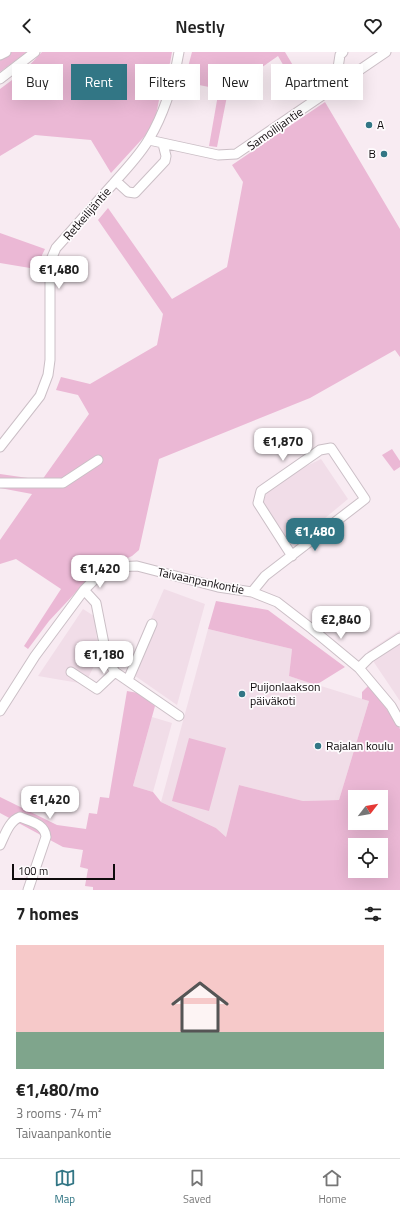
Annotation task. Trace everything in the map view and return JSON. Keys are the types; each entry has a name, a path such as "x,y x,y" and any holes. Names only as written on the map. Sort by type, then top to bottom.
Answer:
{"street":[{"path":"0,55 6,52"},
{"path":"0,79 35,52"},
{"name":"Retkeilijäntie","path":"0,447 40,396 48,375 50,360 50,262 56,248 116,181 149,140 156,127 168,93 176,68 179,52"},
{"path":"339,64 340,55 343,52"},
{"name":"Samoilijantie","path":"363,68 386,52"},
{"name":"Samoilijantie","path":"149,140 218,155 236,154 316,100"},
{"path":"116,181 128,192 135,193 164,161 166,156 163,144"},
{"name":"Taivaanpankontie","path":"0,711 35,656 84,590 98,576 115,567 137,566 218,587 252,592 265,576 292,556 365,499 331,448 320,450 261,491 258,503 292,556"},
{"path":"0,483 63,483 98,460"},
{"path":"84,590 96,603 106,659 115,672 179,716"},
{"path":"252,592 277,602 312,628 359,668 391,706 400,722"},
{"path":"128,680 152,624"},
{"path":"359,668 369,658 400,638"},
{"path":"71,672 97,689 115,672"},
{"path":"0,845 14,819 20,817 41,826 45,830 46,837 28,890"}],"shaded area":[{"path":"0,52 27,52 0,72"},
{"path":"42,52 172,52 170,64 135,64 135,100 159,100 154,126 111,173 91,140 35,135 0,156 0,89 12,80 12,100 63,100 63,64 31,64"},
{"path":"192,52 285,52 292,64 283,64 278,56 263,66 263,64 208,64 208,87 200,85 200,64 189,64"},
{"path":"217,100 226,100 217,147 209,146"},
{"path":"325,102 400,229 400,357 395,350 310,398 159,459 139,550 132,556 92,575 49,621 28,649 24,646 61,589 16,559 0,564 0,540 32,494 0,488 0,474 42,480 89,414 78,395 56,390 61,377 90,384 157,345 163,314 98,220 108,208 172,299 227,267 243,182 232,165"},
{"path":"0,233 45,249 42,255 42,270 0,263"},
{"path":"392,449 400,461 400,467 394,471 382,455"},
{"path":"321,459 348,499 295,543 288,541 262,505 270,484"},
{"path":"164,589 205,604 177,705 128,671"},
{"path":"216,601 268,610 345,667 316,685 289,676 292,649 208,629"},
{"path":"83,609 94,616 99,656 85,684 38,676"},
{"path":"208,629 292,649 289,676 369,701 339,800 303,801 239,785 226,837 216,828 161,802"},
{"path":"400,630 400,701 367,652"},
{"path":"368,686 374,690 400,729 400,890 93,890 93,887 85,886 88,869 80,867 83,850 63,847 0,813 0,797 57,825 86,829 89,813 97,814 100,797 109,798 127,691 138,693 155,706 133,786 153,792 161,802 216,828 226,837 239,785 303,801 339,800 369,701 362,699 362,692"},
{"path":"152,717 172,723 153,792 133,786"},
{"path":"189,738 226,748 209,811 172,801"}],"place":[{"name":"A","path":"369,125"},
{"name":"B","path":"384,154"},
{"name":"Puijonlaakson päiväkoti","path":"242,694"},
{"name":"Rajalan koulu","path":"318,746"}]}
